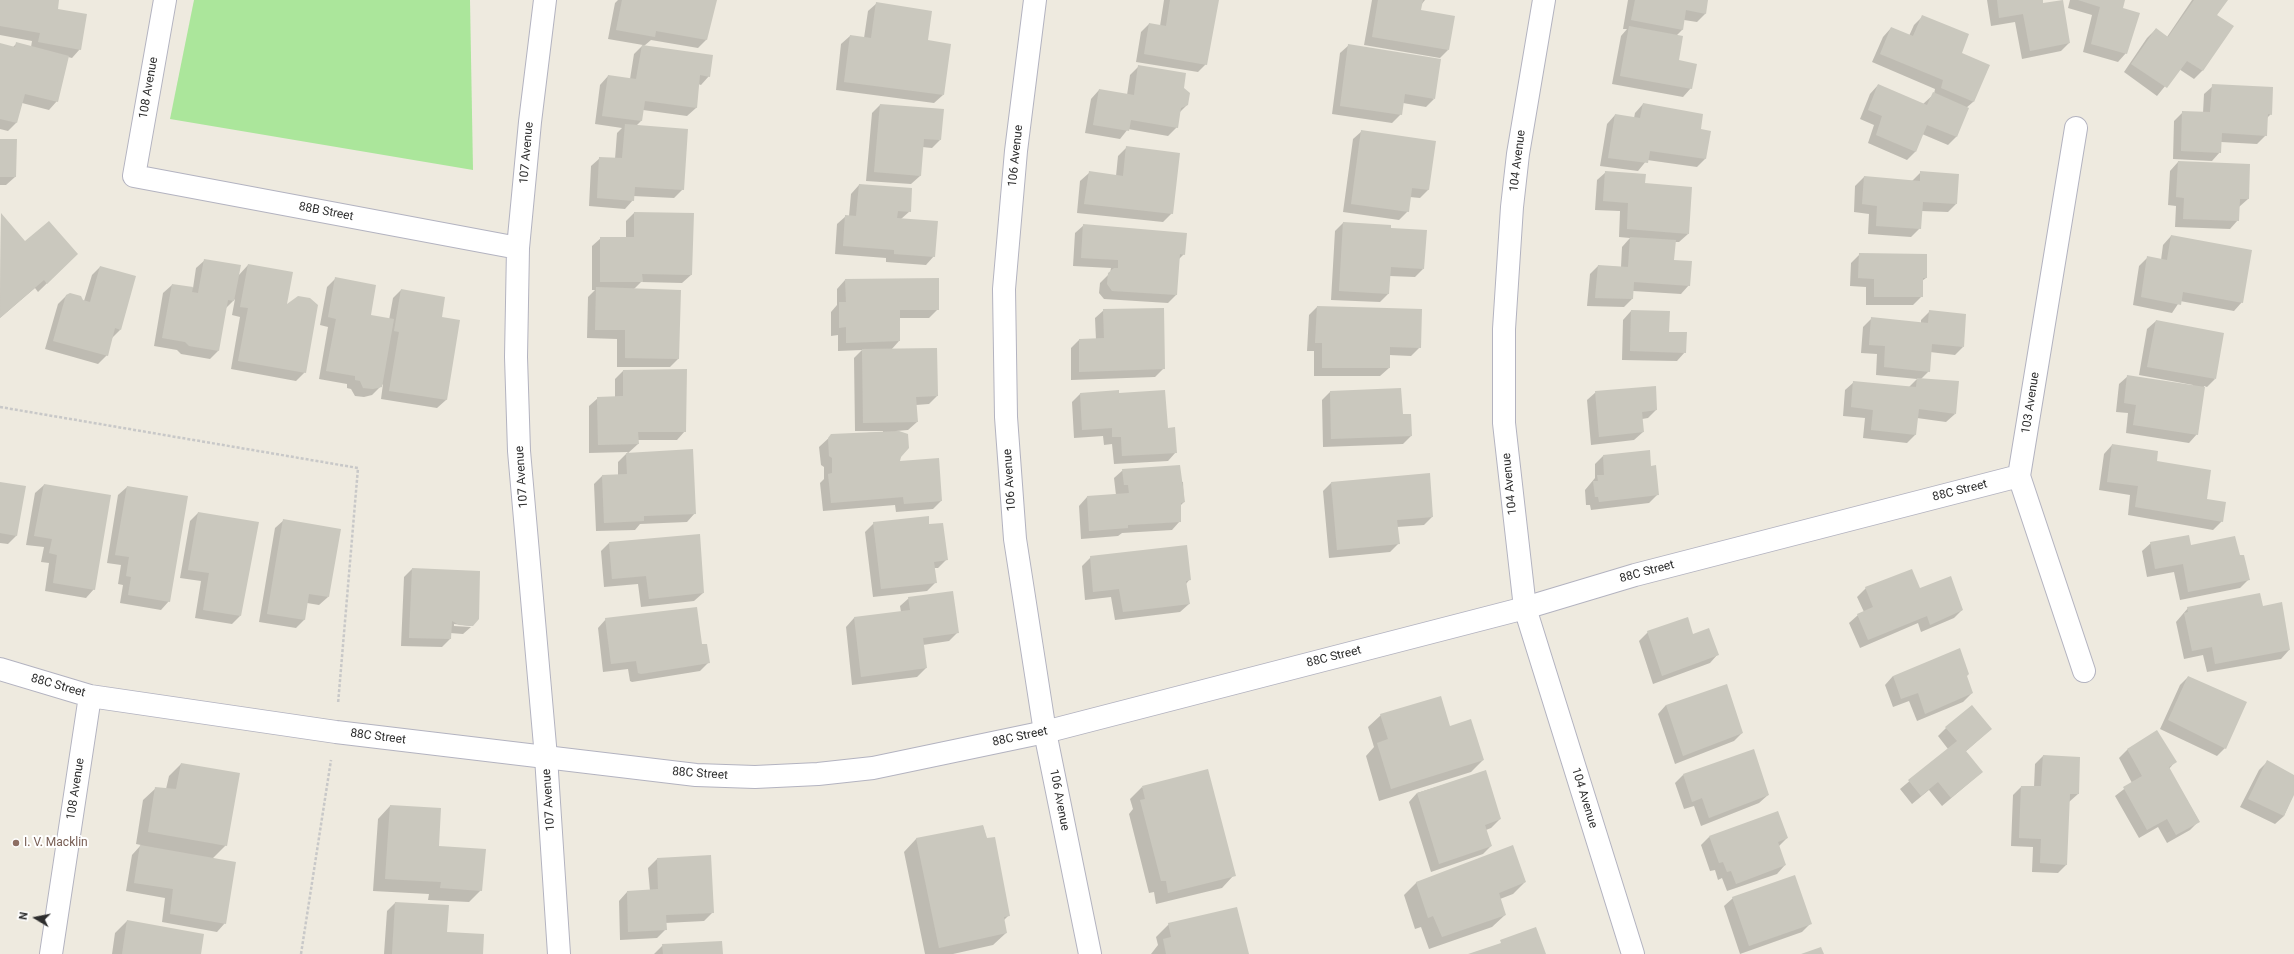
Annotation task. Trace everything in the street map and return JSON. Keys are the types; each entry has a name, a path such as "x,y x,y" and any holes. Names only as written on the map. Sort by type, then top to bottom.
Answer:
{"street":[{"name":"108 Avenue","path":"134,176 165,0"},
{"name":"107 Avenue","path":"545,0 530,122 518,248 516,357 520,451 546,757 559,954"},
{"name":"106 Avenue","path":"1035,0 1014,166 1004,289 1006,417 1015,539 1045,732 1090,954"},
{"name":"104 Avenue","path":"1544,0 1518,154 1507,258 1504,329 1504,423 1526,608 1633,954"},
{"name":"103 Avenue","path":"2076,128 2019,476 2084,671"},
{"name":"88B Street","path":"134,176 518,248"},
{"name":"88C Street","path":"0,669 90,696 336,732 696,775 755,777 873,768 1045,732 1526,608 1635,575 2019,476"},
{"name":"108 Avenue","path":"51,954 90,696"}],"path":[{"path":"0,407 358,468 336,732 301,954"}],"green space":[{"path":"194,0 470,0 473,170 170,119"}],"building":[{"path":"0,0 59,0 58,9 87,14 81,50 38,42 40,33 0,26"},
{"path":"622,0 717,0 707,40 656,31 655,37 616,30"},
{"path":"1170,0 1219,0 1207,65 1144,54 1149,23 1166,26"},
{"path":"1378,0 1423,0 1421,10 1455,16 1449,50 1372,37"},
{"path":"1635,0 1708,0 1706,14 1686,10 1683,30 1631,20"},
{"path":"1997,0 2043,0 2043,3 2063,0 2070,43 2030,51 2023,14 1999,18"},
{"path":"2078,0 2125,0 2123,8 2140,13 2127,54 2091,44 2100,7"},
{"path":"2194,0 2228,0 2217,15 2234,26 2203,71 2187,61 2167,88 2131,64 2156,28 2168,37"},
{"path":"876,2 932,11 928,40 951,44 944,95 844,82 850,35 871,38"},
{"path":"1922,15 1969,34 1962,53 1990,65 1974,102 1941,88 1943,80 1880,54 1891,27 1913,36"},
{"path":"1629,26 1683,36 1679,60 1697,64 1692,89 1620,76"},
{"path":"16,42 69,56 58,102 25,94 17,123 0,119 0,43 15,47"},
{"path":"1348,44 1441,59 1435,99 1405,94 1402,115 1340,106"},
{"path":"642,45 713,55 710,77 700,75 697,108 645,101 642,121 602,116 608,75 636,79"},
{"path":"1138,65 1186,73 1184,88 1190,93 1188,105 1181,108 1178,128 1131,120 1129,131 1093,125 1099,89 1134,95"},
{"path":"1878,84 1927,105 1933,92 1969,108 1957,137 1927,125 1916,152 1876,135 1882,116 1868,110"},
{"path":"2212,84 2273,87 2272,115 2268,114 2267,136 2222,133 2221,153 2181,151 2182,111 2210,112"},
{"path":"1643,103 1703,114 1701,129 1711,131 1706,159 1650,151 1648,163 1608,158 1615,114 1640,118"},
{"path":"880,104 944,109 941,140 924,139 921,176 874,172"},
{"path":"625,124 688,129 684,190 635,187 634,201 597,198 599,157 622,158"},
{"path":"1361,130 1436,141 1429,190 1412,188 1409,212 1351,204"},
{"path":"0,139 17,139 16,177 0,177"},
{"path":"1126,146 1180,153 1173,214 1084,204 1089,171 1123,176"},
{"path":"2178,161 2250,164 2249,199 2240,199 2239,221 2183,219 2184,198 2176,197"},
{"path":"1605,171 1646,174 1645,183 1692,187 1689,234 1627,229 1628,203 1603,201"},
{"path":"1920,171 1959,174 1957,204 1923,202 1921,229 1876,226 1877,206 1862,204 1864,176 1920,181"},
{"path":"859,184 912,188 911,212 898,211 897,218 938,221 935,257 894,254 894,250 843,246 845,215 856,216"},
{"path":"634,212 694,213 692,275 642,274 643,282 600,282 600,237 634,237"},
{"path":"1,213 25,241 49,221 78,254 47,284 44,280 0,318"},
{"path":"1343,222 1391,225 1391,228 1427,230 1424,269 1391,267 1389,294 1339,291"},
{"path":"1083,224 1187,233 1185,255 1180,254 1177,295 1112,291 1107,284 1108,273 1114,268 1118,268 1118,260 1081,258"},
{"path":"2171,235 2252,250 2243,303 2183,292 2181,305 2141,297 2147,256 2167,260"},
{"path":"1630,237 1676,240 1674,260 1692,261 1690,286 1634,282 1633,299 1595,298 1598,265 1628,267"},
{"path":"1859,253 1927,254 1927,278 1923,278 1923,297 1874,297 1874,279 1858,278"},
{"path":"204,259 241,265 234,301 228,300 219,351 189,346 185,342 162,338 172,284 193,287 192,292 198,293"},
{"path":"248,264 293,272 287,304 298,296 310,298 318,305 306,373 238,361 248,308 240,307"},
{"path":"100,266 136,276 121,330 115,328 108,356 53,341 66,295 70,293 81,296 83,300 90,302"},
{"path":"335,277 376,285 371,315 394,319 382,387 373,389 363,388 360,381 355,380 355,376 326,371 336,319 328,317"},
{"path":"939,278 939,310 900,310 900,341 846,343 846,327 839,328 839,302 846,302 845,279"},
{"path":"596,287 681,290 679,359 625,358 625,330 595,330"},
{"path":"401,289 445,297 442,317 460,320 447,400 389,391 399,332 394,331"},
{"path":"1317,306 1422,309 1421,348 1390,347 1390,368 1322,368 1322,343 1315,343"},
{"path":"1164,308 1165,369 1079,372 1079,339 1104,338 1103,309"},
{"path":"1631,310 1670,311 1669,332 1687,332 1686,353 1630,351"},
{"path":"1929,310 1966,314 1964,347 1932,344 1930,372 1884,367 1885,346 1869,345 1871,317 1928,323"},
{"path":"2156,320 2224,333 2216,379 2147,367"},
{"path":"937,348 938,396 916,397 918,422 863,423 862,349"},
{"path":"687,369 686,432 638,432 639,444 598,445 597,397 623,396 623,370"},
{"path":"2127,375 2205,387 2198,435 2133,425 2136,405 2124,403"},
{"path":"1917,378 1959,381 1956,414 1919,409 1916,435 1871,430 1873,410 1851,407 1853,381 1916,387"},
{"path":"1656,386 1657,410 1642,412 1644,432 1599,437 1595,391"},
{"path":"1401,388 1403,414 1411,414 1412,436 1331,439 1330,391"},
{"path":"1119,390 1119,393 1165,390 1168,428 1175,427 1177,453 1122,456 1121,437 1112,437 1112,428 1082,430 1080,393"},
{"path":"899,431 908,434 909,448 901,457 900,461 939,458 942,501 904,504 903,497 831,503 828,474 832,473 832,458 829,456 828,438 831,434"},
{"path":"2112,444 2158,451 2157,461 2211,470 2207,499 2226,502 2223,522 2135,507 2138,486 2107,482"},
{"path":"693,449 696,514 644,516 644,521 604,523 602,475 627,474 626,453"},
{"path":"1650,450 1651,466 1656,465 1659,495 1599,502 1598,497 1595,497 1593,481 1598,481 1597,475 1604,475 1603,455"},
{"path":"1180,465 1185,502 1181,503 1181,522 1128,525 1128,528 1089,531 1087,496 1129,493 1128,485 1124,485 1122,469"},
{"path":"1430,473 1433,517 1397,520 1400,544 1337,550 1331,482"},
{"path":"0,482 26,486 17,536 0,533"},
{"path":"44,484 111,495 95,590 53,583 57,555 49,553 52,539 34,536"},
{"path":"127,486 188,496 170,602 128,595 131,577 126,576 129,557 115,555"},
{"path":"198,512 259,522 241,616 203,610 209,573 188,570"},
{"path":"929,516 929,524 943,523 948,560 934,562 937,583 881,589 873,522"},
{"path":"283,519 341,529 329,597 309,594 305,620 267,614"},
{"path":"700,534 704,593 649,599 646,576 612,579 609,542"},
{"path":"2189,535 2191,545 2235,536 2240,555 2244,555 2250,580 2188,592 2183,564 2155,569 2150,542"},
{"path":"1187,545 1191,580 1186,581 1190,604 1123,612 1119,589 1093,592 1090,556"},
{"path":"412,568 480,571 479,619 473,626 459,625 452,621 451,639 409,638"},
{"path":"1912,569 1920,588 1951,576 1963,610 1930,625 1927,616 1868,640 1857,614 1873,607 1865,587"},
{"path":"953,591 959,633 923,638 927,668 861,677 854,617 910,610 908,597"},
{"path":"2260,593 2263,606 2282,602 2290,650 2215,664 2212,647 2192,651 2184,613 2188,612 2187,607"},
{"path":"697,607 702,644 707,644 710,663 641,674 638,673 636,661 611,664 605,618"},
{"path":"1688,617 1693,634 1709,628 1719,655 1662,676 1647,631"},
{"path":"1960,648 1969,674 1967,676 1973,693 1925,714 1918,693 1901,699 1893,676"},
{"path":"2188,676 2247,702 2226,749 2168,720"},
{"path":"1727,684 1743,733 1683,756 1666,705"},
{"path":"1441,696 1450,726 1471,719 1484,760 1391,789 1377,743 1388,739 1380,714"},
{"path":"1972,705 1992,729 1966,751 1983,772 1951,798 1938,782 1921,796 1908,780 1957,741 1945,727"},
{"path":"2157,730 2177,762 2169,767 2200,822 2176,835 2167,819 2147,830 2123,787 2142,776 2127,749"},
{"path":"1754,749 1769,795 1709,818 1702,798 1692,802 1683,774"},
{"path":"2043,755 2080,757 2079,794 2070,794 2067,865 2040,863 2041,839 2019,838 2021,786 2041,786"},
{"path":"2267,760 2294,775 2294,795 2284,816 2248,799"},
{"path":"181,763 240,773 227,846 148,832 155,787 176,789"},
{"path":"1208,769 1236,876 1168,893 1166,881 1161,881 1140,800 1145,799 1142,786"},
{"path":"1486,770 1501,819 1485,825 1492,846 1439,864 1417,793"},
{"path":"390,805 441,808 439,846 486,849 482,891 440,888 441,882 385,879"},
{"path":"1778,811 1788,838 1778,842 1786,865 1736,884 1731,871 1727,872 1723,862 1719,863 1709,836"},
{"path":"983,825 987,838 995,837 1010,916 1004,917 1007,933 939,948 916,838"},
{"path":"140,845 236,862 226,924 170,914 173,889 134,883"},
{"path":"1513,845 1526,882 1499,893 1506,915 1442,937 1433,916 1428,918 1416,882"},
{"path":"711,855 714,913 666,915 667,930 628,932 627,891 658,889 657,858"},
{"path":"1795,875 1812,924 1749,946 1732,897"},
{"path":"395,902 449,905 447,932 484,934 483,954 392,954"},
{"path":"1237,907 1249,954 1166,954 1163,939 1171,937 1168,923"},
{"path":"127,920 204,934 201,954 122,954"},
{"path":"1536,927 1546,954 1468,954 1501,943 1500,940"},
{"path":"722,941 723,954 663,954 662,944"},
{"path":"1821,947 1824,954 1801,954"}],"place":[{"name":"I. V. Macklin","path":"16,843"}]}
